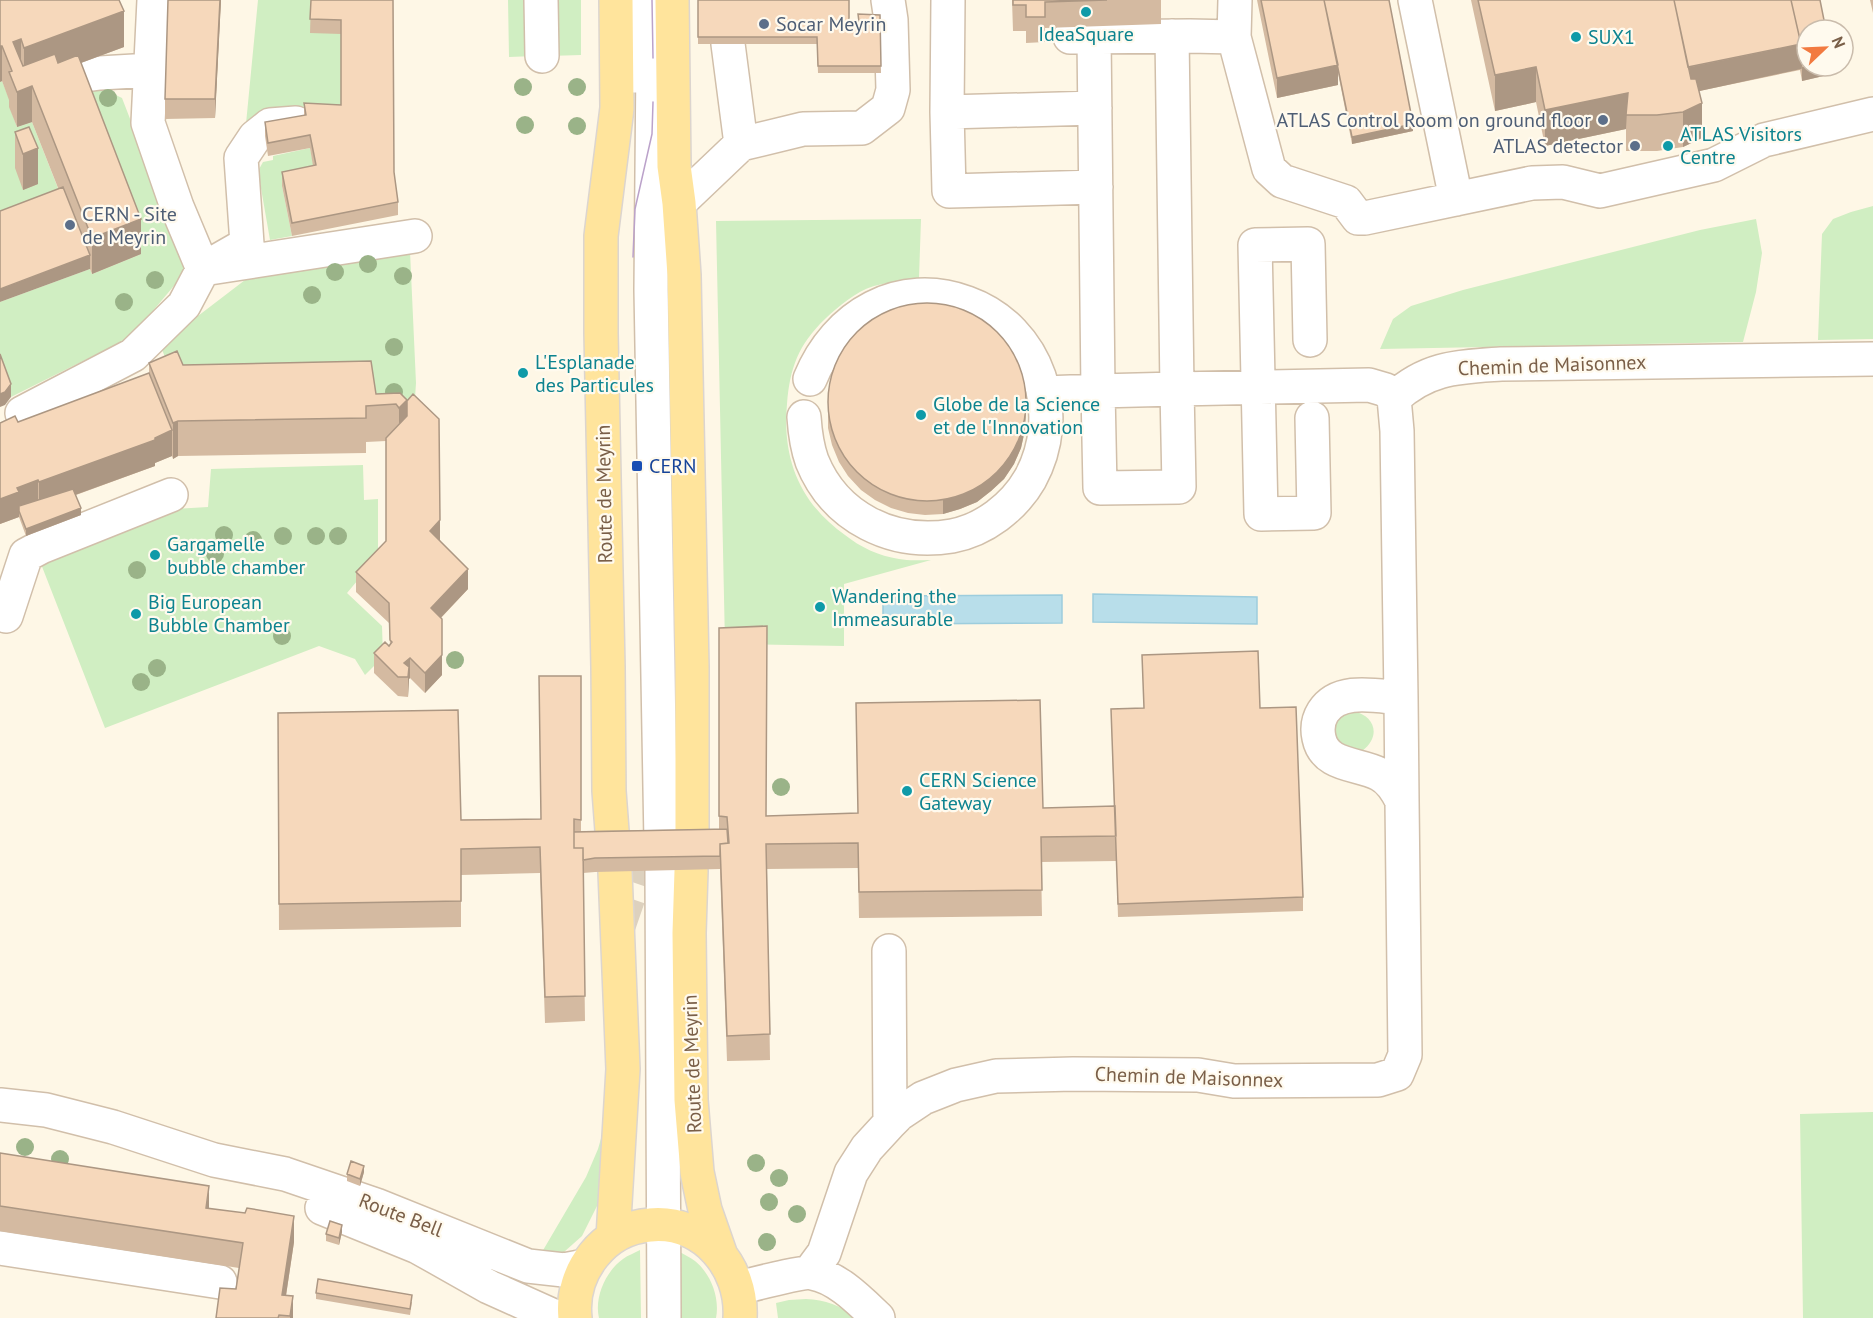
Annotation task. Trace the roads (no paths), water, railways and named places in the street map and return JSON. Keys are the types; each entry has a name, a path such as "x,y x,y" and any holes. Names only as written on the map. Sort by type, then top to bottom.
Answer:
{"main road":[{"name":"Route de Meyrin","path":"616,0 617,108 601,236 600,333 609,790 655,859 688,933 691,1100 697,1172 705,1210 720,1253 731,1270 739,1303"},
{"name":"Route de Meyrin","path":"613,1237 622,1069 655,859 692,667 684,275 674,166 672,0"},
{"name":"Route de Meyrin","path":"656,1225 679,1227 694,1233 720,1253"},
{"path":"575,1318 578,1281 593,1255 613,1237 630,1229 656,1225"}],"street":[{"path":"154,0 148,123 177,207 203,269"},
{"path":"541,0 542,56"},
{"path":"633,0 634,333 655,859"},
{"path":"649,1318 656,1225 651,290 653,58 663,0"},
{"path":"679,203 741,144 803,129 862,128 888,108 892,90 891,20 888,0"},
{"path":"948,0 949,191 1096,187"},
{"path":"1235,0 1234,37 1269,169 1282,181 1346,202 1358,218 1532,183 1563,182 1600,191 1714,165 1764,140 1873,114"},
{"path":"1414,0 1456,199"},
{"path":"1172,36 1179,487 1100,488 1095,108 1082,37 1172,36 1234,37"},
{"path":"728,44 741,144"},
{"path":"71,77 151,70"},
{"path":"947,112 1095,108"},
{"path":"22,413 133,355 184,305 203,269 247,244 241,158 255,137 270,125 296,123"},
{"path":"203,269 414,236"},
{"path":"1310,340 1308,244 1255,245 1261,514 1314,513 1312,418"},
{"path":"804,417 806,439 812,461 829,490 852,514 870,526 891,534 913,538 934,539 956,535 996,516 1026,485 1037,466 1044,445 1047,424 1044,393 1032,360 1020,341 1005,325 987,312 968,303 946,297 925,295 902,297 885,302 853,319 839,331 827,345 810,379"},
{"name":"Chemin de Maisonnex","path":"810,1272 824,1253 851,1173 867,1148 890,1123 923,1098 956,1084 996,1076 1073,1074 1198,1075 1234,1081 1378,1080 1397,1074 1405,1055 1397,431 1394,398 1401,391 1440,370 1457,367 1501,364 1873,358"},
{"path":"1044,393 1368,385 1386,390 1394,398"},
{"path":"6,616 26,555 171,495"},
{"path":"1401,698 1349,695 1338,698 1327,706 1320,717 1318,731 1320,744 1328,755 1339,762 1368,769 1381,775 1390,783 1402,801"},
{"path":"889,951 890,1123"},
{"name":"Route Bell","path":"0,1105 46,1110 113,1127 214,1160 285,1174 366,1201 528,1266 564,1270 585,1266"},
{"name":"Route Bell","path":"214,1160 277,1193 332,1212 418,1247 489,1287 558,1318"},
{"path":"656,1225 664,1318"},
{"path":"0,1248 220,1282"},
{"path":"739,1303 810,1272 848,1292 878,1318"}],"water":[{"path":"1093,594 1257,597 1257,624 1093,622"},
{"path":"1062,595 1062,623 883,624 883,596"}],"tunnel":[{"path":"618,929 645,844"}],"tram line":[{"path":"652,0 653,58"},
{"path":"633,257 635,209 652,134 653,102"}],"place":[{"name":"IdeaSquare","path":"1086,12"},
{"name":"Socar Meyrin","path":"764,24"},
{"name":"SUX1","path":"1576,37"},
{"name":"ATLAS Control Room on ground floor","path":"1603,120"},
{"name":"ATLAS detector","path":"1635,146"},
{"name":"ATLAS Visitors Centre","path":"1668,146"},
{"name":"CERN - Site de Meyrin","path":"70,225"},
{"name":"L'Esplanade des Particules","path":"523,373"},
{"name":"Globe de la Science et de l'Innovation","path":"921,415"},
{"name":"CERN","path":"637,466"},
{"name":"Gargamelle bubble chamber","path":"155,555"},
{"name":"Wandering the Immeasurable","path":"820,607"},
{"name":"Big European Bubble Chamber","path":"136,614"},
{"name":"CERN Science Gateway","path":"907,791"}]}
